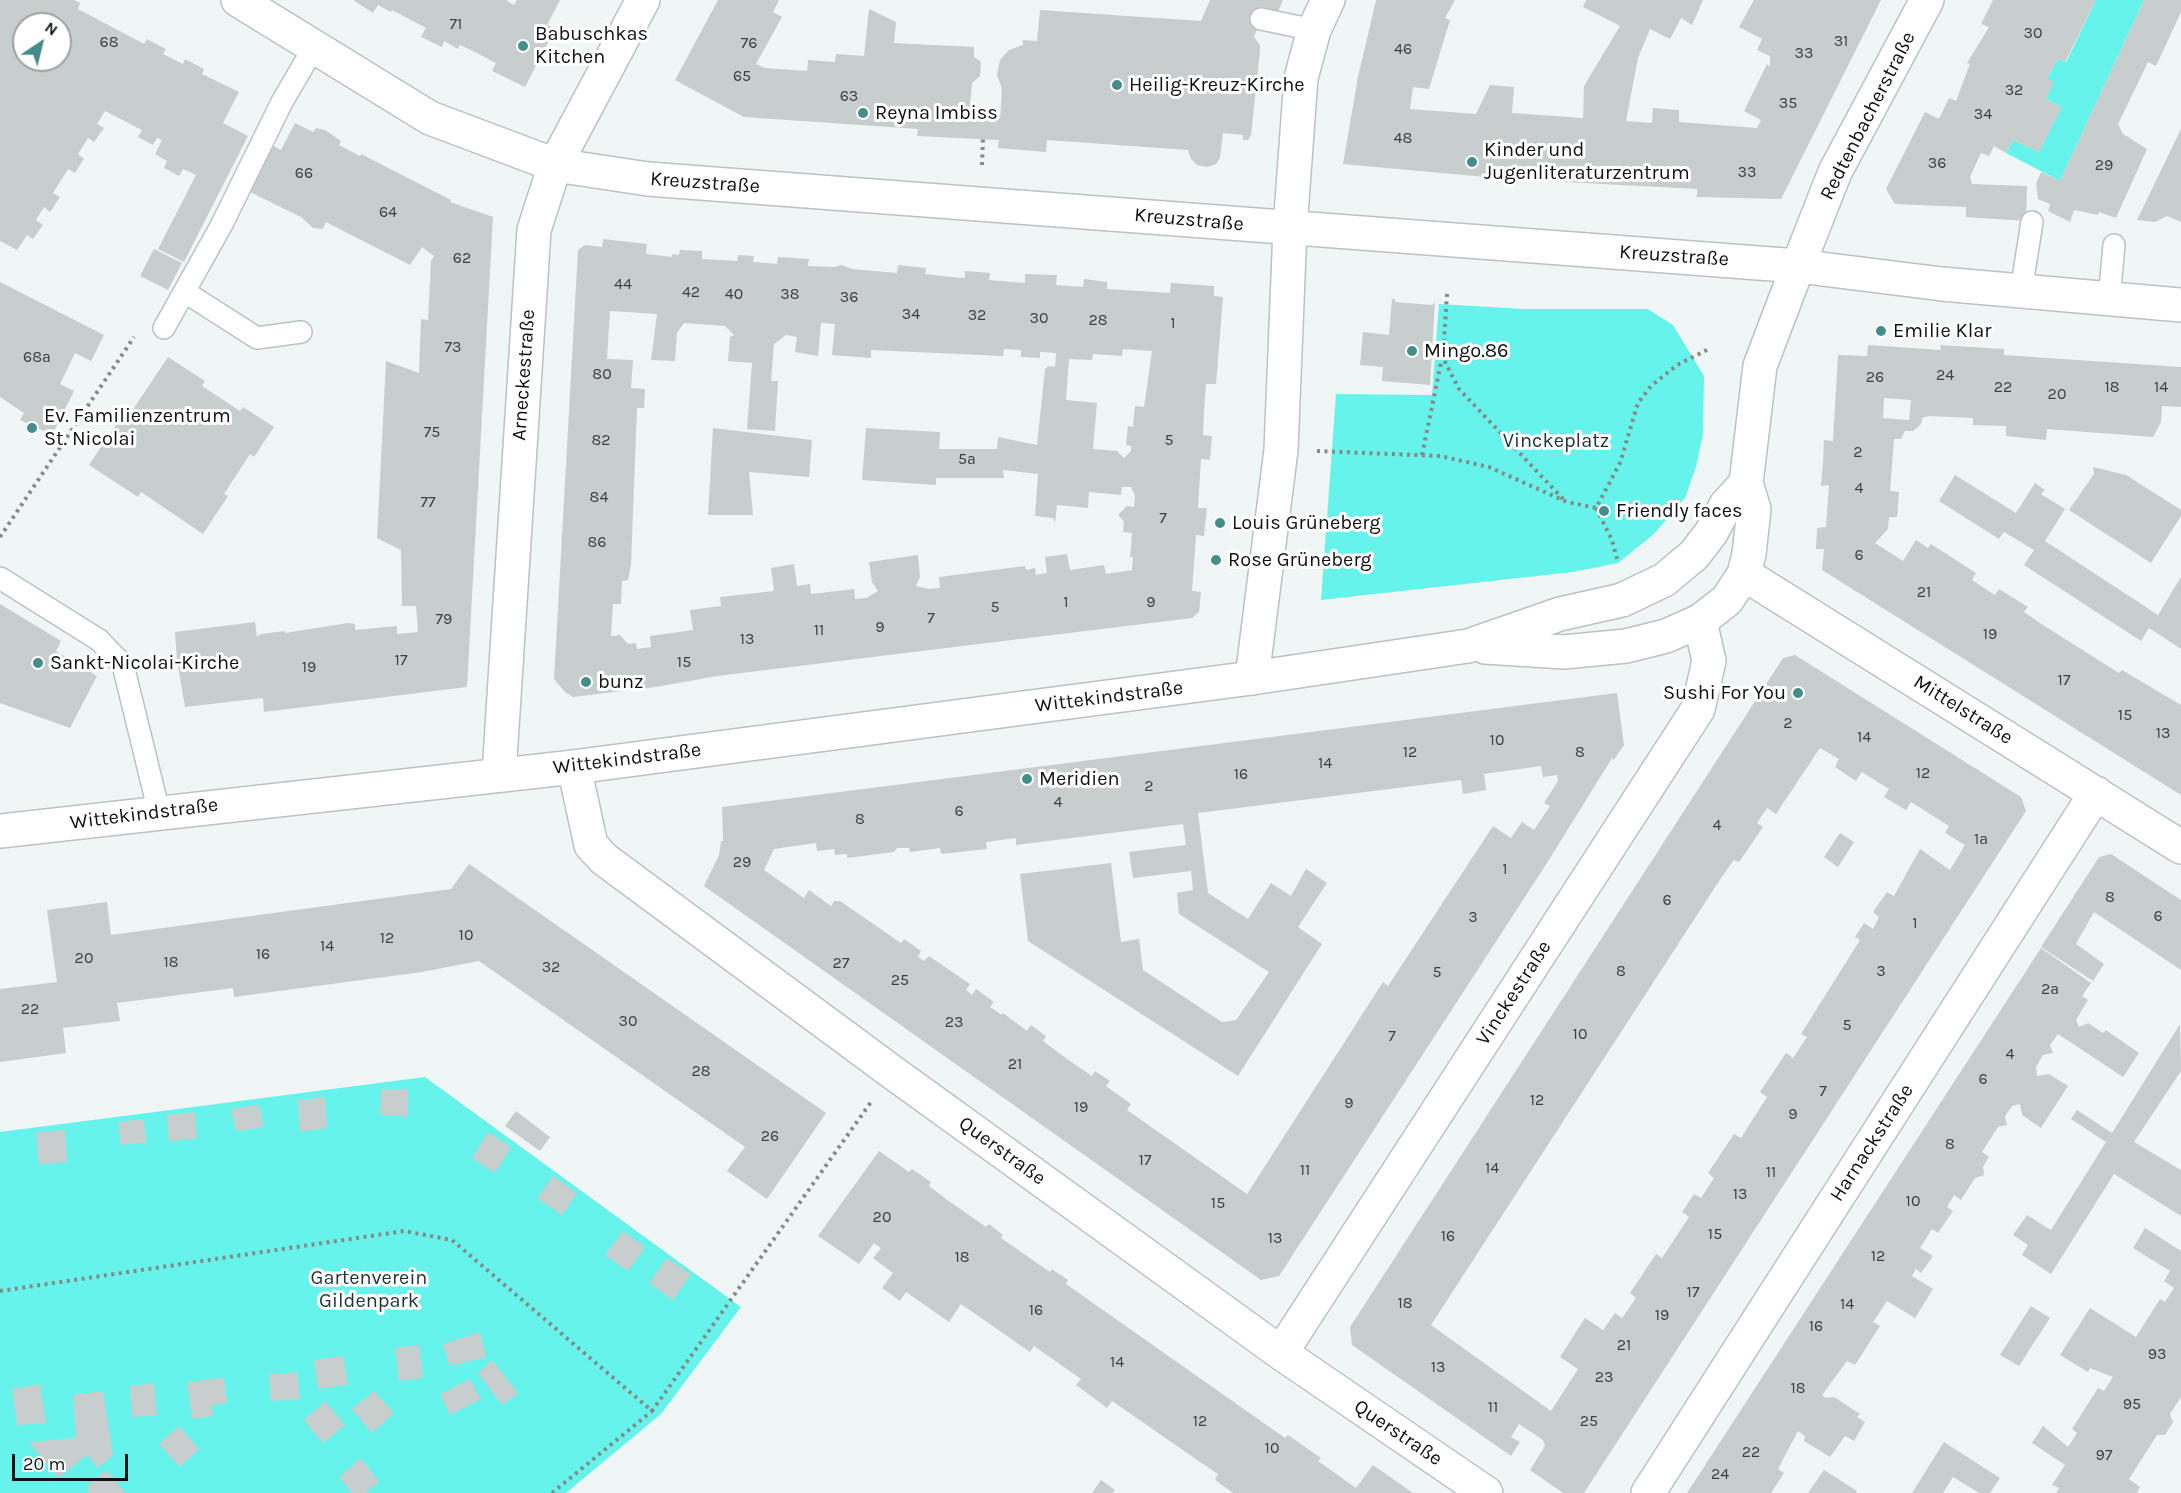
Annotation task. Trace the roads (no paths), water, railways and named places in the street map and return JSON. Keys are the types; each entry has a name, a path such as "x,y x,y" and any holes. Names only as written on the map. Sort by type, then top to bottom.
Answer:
{"street":[{"name":"Kreuzstraße","path":"238,0 430,118 555,165 648,179 1798,266 2021,291 2181,304"},
{"name":"Arneckestraße","path":"499,774 534,230 555,165 643,0"},
{"path":"1328,0 1314,30 1301,78 1290,228 1281,450 1252,678 1468,646 1560,614 1622,600 1664,580 1694,555 1711,533 1726,505 1746,483"},
{"name":"Redtenbacherstraße","path":"1798,266 1835,172 1928,0"},
{"path":"1468,646 1564,652 1606,648 1666,636 1700,621 1727,600 1744,574 1754,509 1746,483 1760,366 1798,266"},
{"name":"Mittelstraße","path":"1744,574 2181,847"},
{"name":"Vinckestraße","path":"1281,1353 1698,710 1709,661 1700,621"},
{"name":"Wittekindstraße","path":"0,831 574,766 1252,678"},
{"name":"Querstraße","path":"574,766 591,845 604,860 892,1072 1281,1353 1486,1493"},
{"name":"Harnackstraße","path":"1648,1493 2096,793"}],"lane":[{"path":"1261,19 1314,30"},
{"path":"164,328 185,292 282,102 314,47"},
{"path":"2021,291 2032,222"},
{"path":"2109,299 2114,245"},
{"path":"185,292 257,338 301,332"},
{"path":"0,578 99,640 123,664 159,812"}],"place":[{"name":"Babuschkas Kitchen","path":"523,46"},
{"name":"Heilig-Kreuz-Kirche","path":"1117,85"},
{"name":"Reyna Imbiss","path":"863,113"},
{"name":"Kinder und Jugenliteraturzentrum","path":"1472,162"},
{"name":"Emilie Klar","path":"1881,331"},
{"name":"Mingo.86","path":"1412,351"},
{"name":"Ev. Familienzentrum St. Nicolai","path":"32,428"},
{"name":"Friendly faces","path":"1604,511"},
{"name":"Louis Grüneberg","path":"1220,523"},
{"name":"Rose Grüneberg","path":"1216,560"},
{"name":"Sankt-Nicolai-Kirche","path":"38,663"},
{"name":"bunz","path":"586,682"},
{"name":"Sushi For You","path":"1798,693"},
{"name":"Meridien","path":"1027,779"}],"park label":[{"name":"Vinckeplatz","path":"1556,441"},
{"name":"Gartenverein Gildenpark","path":"369,1290"}]}
